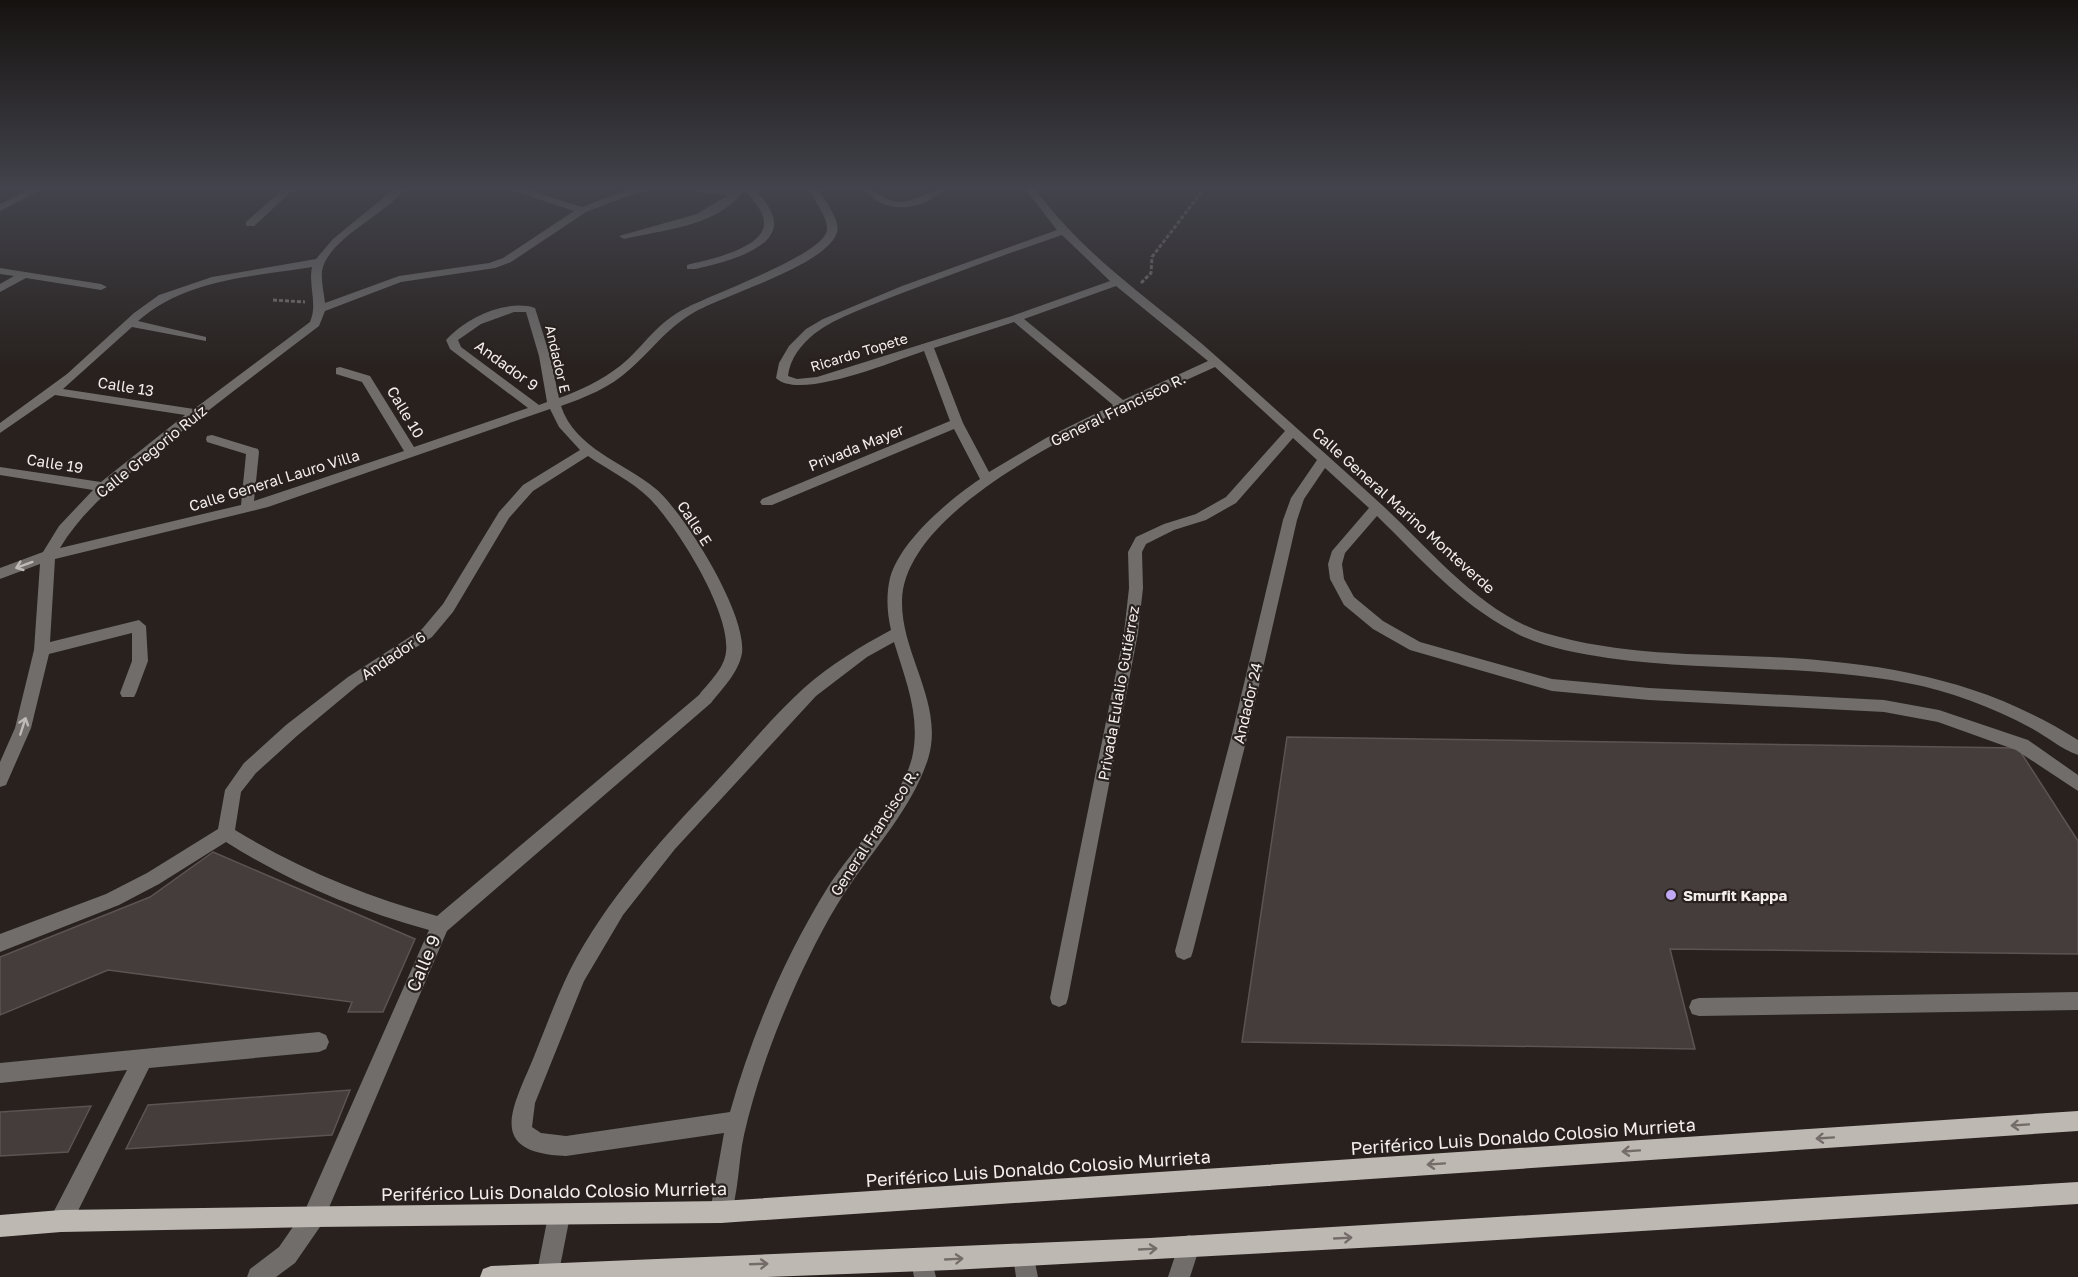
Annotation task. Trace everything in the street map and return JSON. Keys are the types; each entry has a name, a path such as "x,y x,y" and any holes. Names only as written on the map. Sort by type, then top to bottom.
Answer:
{"main road":[{"name":"Periférico Luis Donaldo Colosio Murrieta","path":"0,1226 61,1221 314,1216 559,1216 721,1212 2078,1121"},
{"path":"490,1277 1025,1266 1189,1246 2078,1193"}],"street":[{"path":"331,250 320,261 317,273 321,306 399,279 491,267 523,250"},
{"path":"691,267 748,250"},
{"name":"Calle General Lauro Villa","path":"0,574 48,556 247,508 412,454 582,394 624,369 661,329 690,310 797,262 815,250"},
{"name":"Ricardo Topete","path":"1010,250 865,304 817,327 793,349 782,371 782,378 796,383 818,381 1125,285"},
{"name":"Calle General Marino Monteverde","path":"1084,250 1216,362 1377,508 1459,587 1513,625 1540,638 1649,658 1822,668 1907,677 1989,701 2044,727 2078,748"},
{"path":"0,429 52,391 147,308 176,291 230,276 320,261"},
{"path":"0,271 101,287"},
{"path":"0,289 24,275"},
{"name":"Calle Gregorio Ruíz","path":"0,780 4,765 24,728 42,650 48,556 64,529 104,487 196,413 307,331 320,317 321,306"},
{"name":"Andador E","path":"473,324 517,307 529,308 548,371 553,405"},
{"path":"1016,318 1121,405"},
{"path":"130,323 202,339"},
{"name":"Andador 9","path":"473,324 457,334 452,344 538,410"},
{"path":"928,347 957,423 986,478"},
{"name":"General Francisco R.","path":"721,1212 737,1121 767,1032 797,966 834,894 912,779 921,757 925,737 921,694 897,633 893,606 895,587 908,555 929,529 986,478 1121,405 1216,362"},
{"name":"Calle 10","path":"340,370 366,379 412,454"},
{"name":"Calle 13","path":"52,391 196,413"},
{"name":"Calle E","path":"553,405 562,423 577,441 654,495 675,518 716,588 728,616 735,639 730,665"},
{"name":"Privada Mayer","path":"767,502 957,423"},
{"name":"Privada Eulalio Gutiérrez","path":"1059,998 1131,633 1136,588 1135,552 1141,541 1153,534 1201,517 1231,500 1292,431"},
{"path":"212,439 253,452 247,508"},
{"name":"Andador 6","path":"226,833 234,790 250,768 291,730 353,681 427,633 448,608 504,515 528,488 589,450"},
{"name":"Andador 24","path":"1184,951 1239,738 1290,520 1298,498 1324,460"},
{"name":"Calle 19","path":"0,471 104,487"},
{"path":"1377,508 1339,551 1335,564 1337,579 1349,601 1378,625 1415,646 1552,685 1649,694 1873,705 1939,716 2022,746 2078,783"},
{"path":"42,650 139,626 140,661 128,693"},
{"path":"737,1121 566,1146 539,1144 529,1140 521,1130 525,1103 577,976 617,909 669,844 810,692 862,653 897,633"},
{"name":"Calle 9","path":"258,1277 269,1271 286,1255 314,1216 440,925 705,699 730,665"},
{"path":"0,943 66,920 127,893 226,833 270,861 313,883 351,899 440,925"},
{"path":"1699,1007 2078,1001"},
{"path":"0,1073 319,1042"},
{"path":"61,1221 143,1060"},
{"path":"547,1276 559,1216"},
{"path":"1179,1277 1189,1246"}],"path":[{"path":"1125,285 1149,277 1152,257 1158,250"},
{"path":"273,300 321,306"}],"building":[{"name":"Smurfit Kappa","path":"1287,737 2018,748 2078,841 2078,954 1670,949 1695,1049 1242,1042"},
{"path":"213,852 415,939 383,1012 348,1012 352,1002 108,970 0,1015 0,957 150,897"},
{"path":"350,1090 332,1135 126,1149 148,1105"},
{"path":"91,1106 68,1152 0,1156 0,1112"}],"place":[{"name":"Smurfit Kappa","path":"1671,895"}]}
